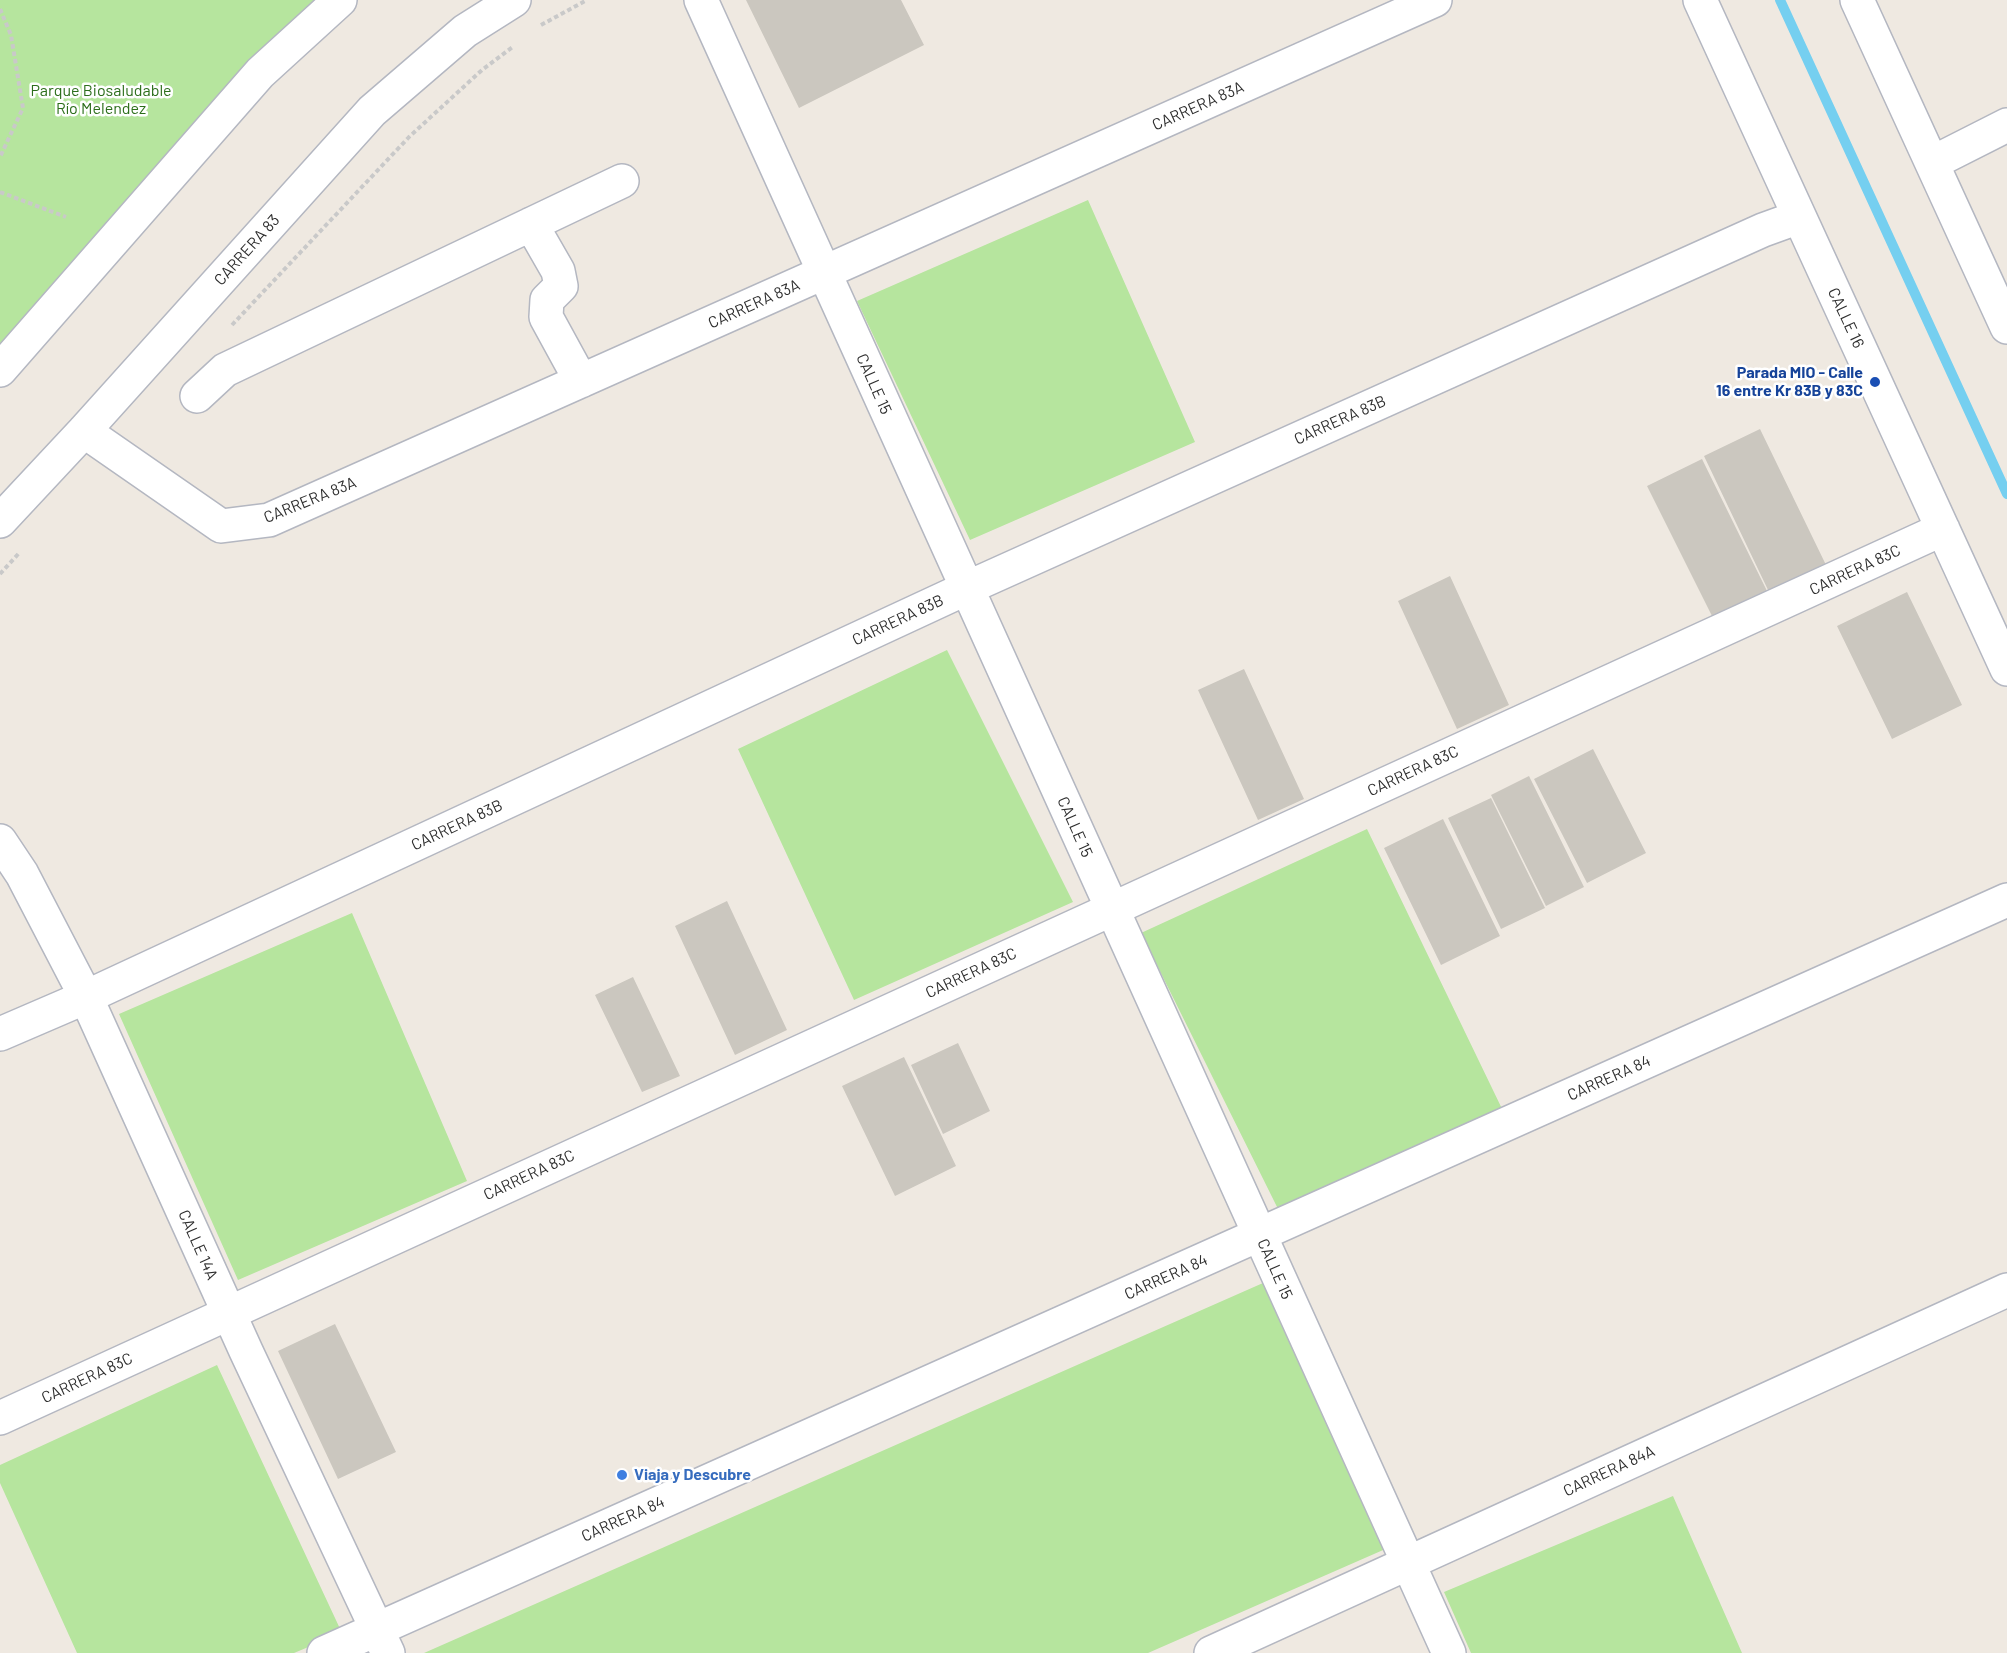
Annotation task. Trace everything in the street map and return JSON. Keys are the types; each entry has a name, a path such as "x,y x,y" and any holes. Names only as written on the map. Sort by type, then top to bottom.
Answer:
{"street":[{"path":"0,370 260,73 340,0"},
{"name":"CARRERA 83","path":"0,521 372,111 465,31 514,0"},
{"name":"CALLE 15","path":"700,0 1449,1653"},
{"name":"CARRERA 83A","path":"84,431 221,526 269,520 1435,0"},
{"name":"CALLE 16","path":"1700,0 2007,669"},
{"path":"1857,0 2007,327"},
{"path":"1932,163 2007,125"},
{"path":"196,396 225,370 622,180"},
{"name":"CARRERA 83B","path":"0,1034 86,997 967,588 1763,230 1799,217"},
{"path":"531,224 558,271 561,286 547,300 546,316 581,381"},
{"name":"CARRERA 83C","path":"0,1418 1943,529"},
{"name":"CALLE 14A","path":"0,841 22,874 86,997 229,1312 383,1641"},
{"name":"CARRERA 84","path":"324,1653 383,1641 1260,1235 2007,900"},
{"name":"CARRERA 84A","path":"1211,1653 2007,1290"}],"path":[{"path":"535,30 587,0"},
{"path":"0,9 11,35 23,108 0,157"},
{"path":"228,329 409,137 482,70 517,43"},
{"path":"0,192 66,217"},
{"path":"0,574 24,547"}],"green space":[{"name":"Parque Biosaludable Río Melendez","path":"0,0 340,0 0,370"},
{"path":"1088,200 1195,442 970,540 857,301"},
{"path":"947,650 1073,902 854,1000 738,749"},
{"path":"1367,829 1505,1115 1282,1217 1141,933"},
{"path":"352,913 467,1181 238,1280 119,1014"},
{"path":"1263,1283 1390,1547 1148,1653 424,1653"},
{"path":"217,1365 342,1633 294,1653 77,1653 0,1483 0,1465"},
{"path":"1673,1496 1742,1653 1471,1653 1444,1592"}],"building":[{"path":"746,0 901,0 924,45 799,108"},
{"path":"1760,429 1826,565 1769,592 1704,456"},
{"path":"1702,459 1767,591 1713,618 1647,486"},
{"path":"1450,576 1509,705 1457,729 1398,601"},
{"path":"1907,592 1962,705 1892,739 1837,626"},
{"path":"1244,669 1304,799 1258,820 1198,690"},
{"path":"1593,749 1646,853 1587,883 1534,779"},
{"path":"1529,776 1584,887 1546,906 1491,795"},
{"path":"1491,798 1545,908 1501,929 1448,818"},
{"path":"1443,819 1500,936 1441,965 1384,848"},
{"path":"727,901 787,1030 735,1055 675,926"},
{"path":"633,977 680,1076 642,1092 595,995"},
{"path":"958,1043 990,1111 943,1134 911,1065"},
{"path":"904,1057 956,1166 895,1196 842,1086"},
{"path":"335,1324 396,1452 338,1479 278,1351"}],"waterway":[{"path":"1780,0 2007,494"}],"place":[{"name":"Parada MIO - Calle 16 entre Kr 83B y 83C","path":"1875,382"},
{"name":"Viaja y Descubre","path":"622,1475"}]}
